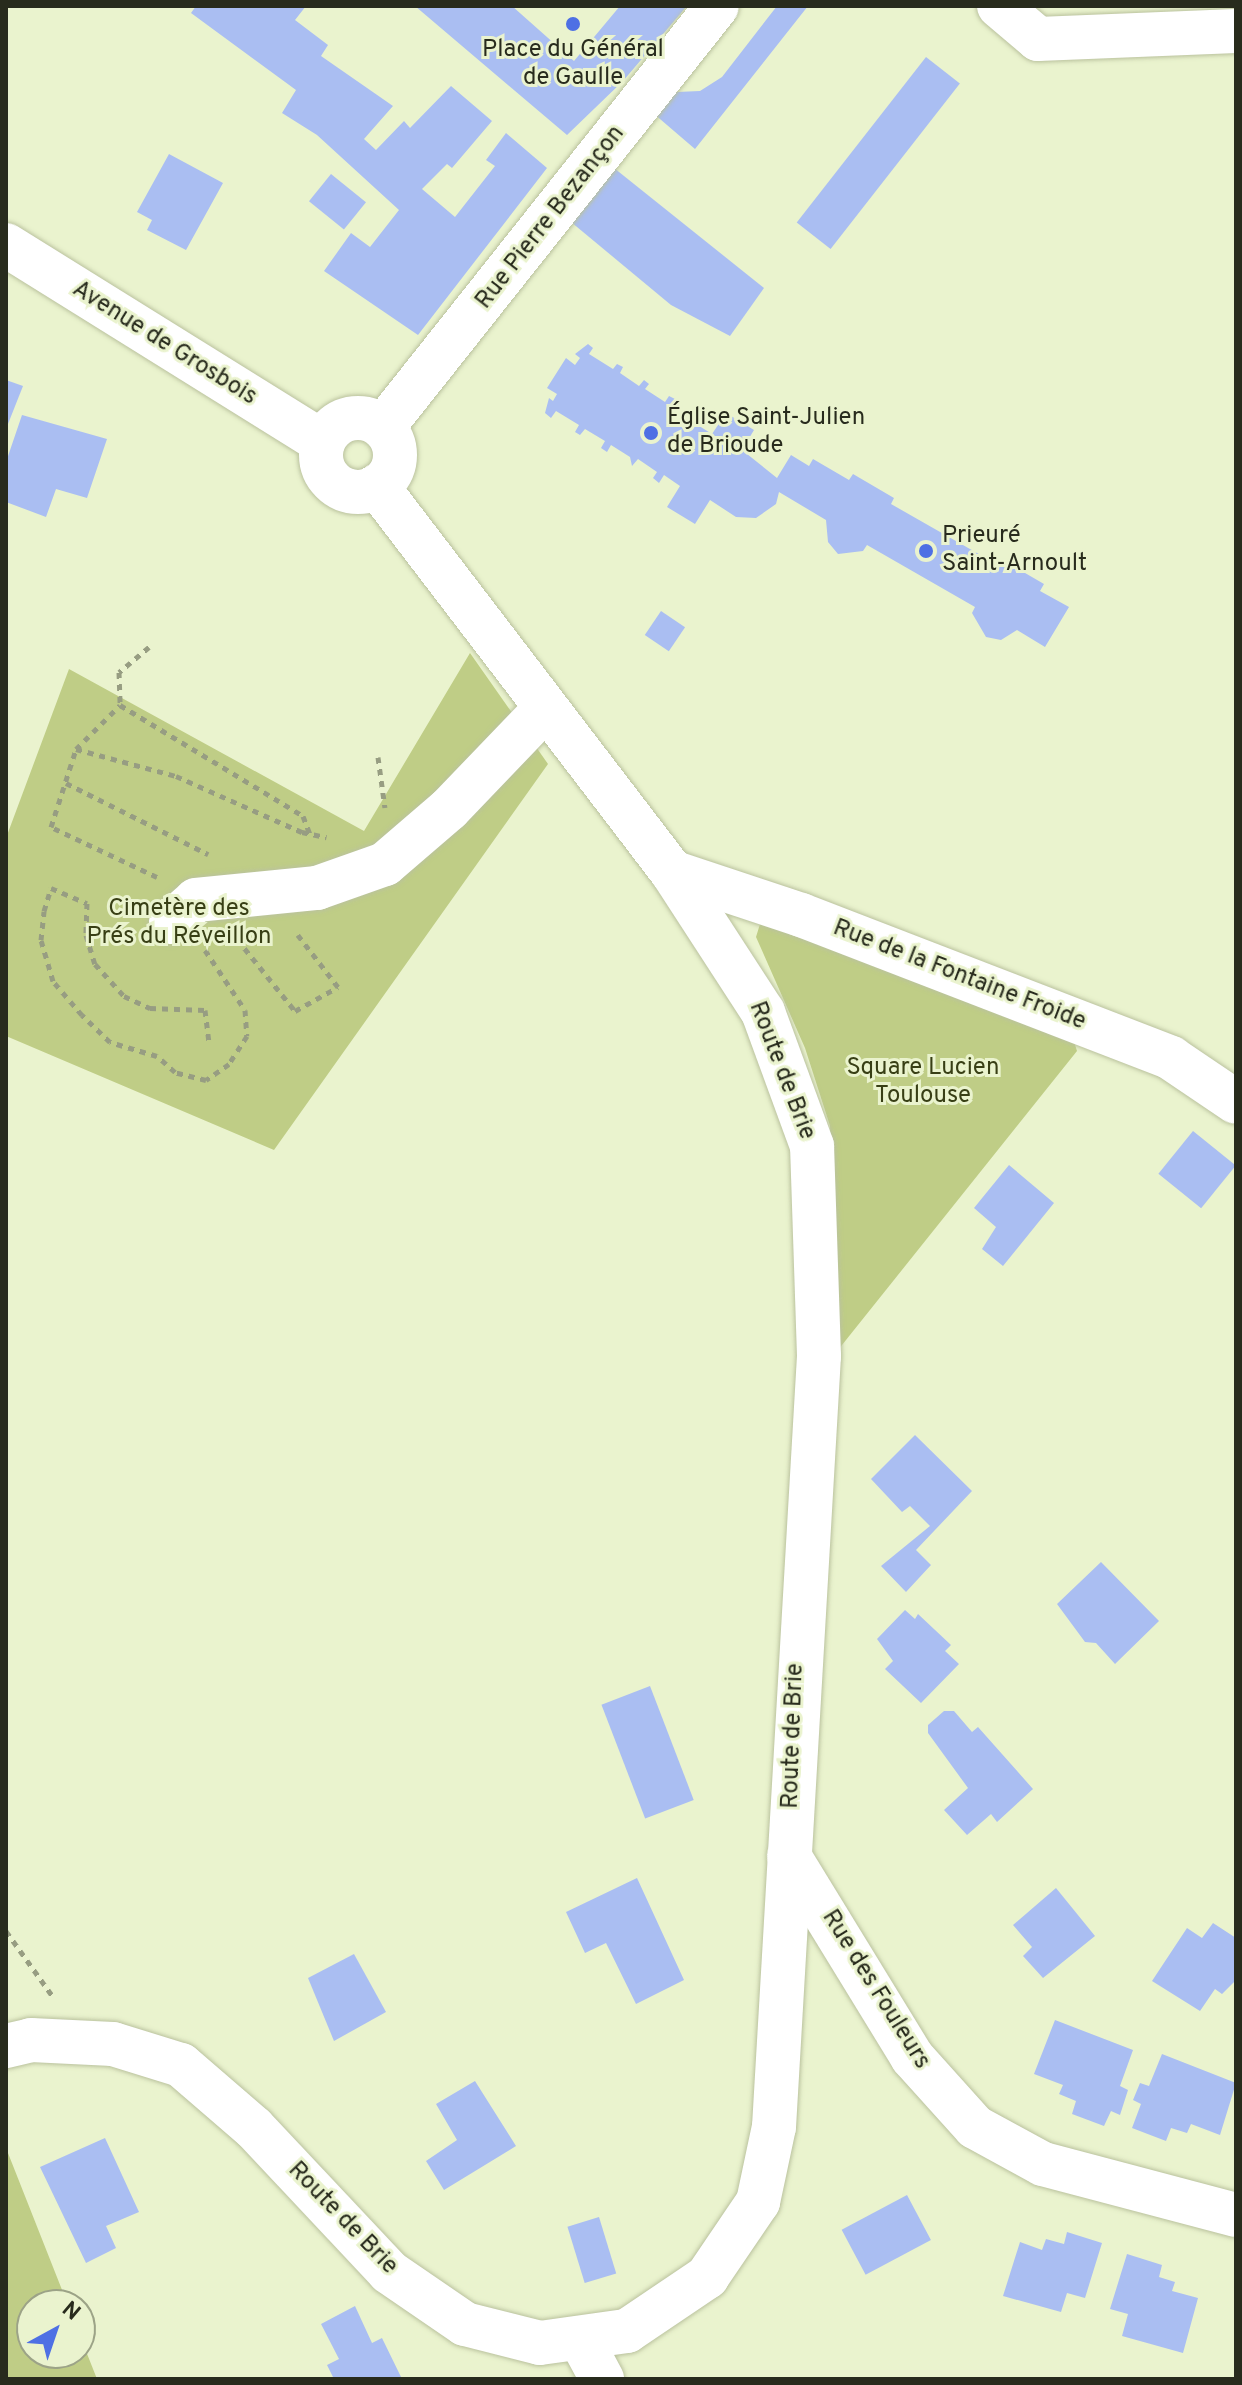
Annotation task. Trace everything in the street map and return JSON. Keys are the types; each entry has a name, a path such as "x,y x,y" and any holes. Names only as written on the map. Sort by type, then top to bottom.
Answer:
{"street":[{"name":"Rue Pierre Bezançon","path":"383,427 717,6"},
{"path":"1003,11 1038,39 1236,31"},
{"name":"Avenue de Grosbois","path":"6,245 323,442"},
{"path":"349,419 383,427 394,458 377,486 357,491 338,486 323,466 323,442 329,431 349,419"},
{"name":"Route de Brie","path":"6,2046 31,2040 113,2044 181,2065 254,2128 389,2272 465,2324 540,2343 627,2331 707,2277 758,2202 774,2127 819,1356 812,1146 763,1012 672,872 544,710 377,486"},
{"path":"184,911 317,888 385,864 449,809 544,710"},
{"name":"Rue de la Fontaine Froide","path":"672,872 801,915 1171,1058 1236,1102"},
{"name":"Rue des Fouleurs","path":"789,1856 912,2057 975,2127 1043,2164 1236,2215"},
{"path":"580,2338 602,2379"}],"path":[{"path":"149,647 119,672 120,705 76,749 51,827 126,858 184,911 247,948 295,1011 338,987"},
{"path":"120,705 303,816 310,834"},
{"path":"76,749 176,776 310,834 337,839"},
{"path":"378,757 385,812"},
{"path":"184,911 245,1010 247,1036 229,1064 206,1080 175,1072 157,1056 110,1042 53,981 41,940 51,888 87,903 86,935 95,964 124,996 150,1008 205,1010 209,1041"},
{"path":"6,1931 25,1963 91,2043"}],"green space":[{"name":"Cimetère des Prés du Réveillon","path":"470,653 548,764 274,1150 6,1036 6,838 69,669 364,831"},
{"name":"Square Lucien Toulouse","path":"760,924 1071,1032 1077,1051 838,1350 830,1126 805,1048 756,937"},
{"path":"6,2148 62,2289 16,2289 16,2369 93,2369 97,2379 6,2379"}],"building":[{"path":"196,6 306,6 295,20 328,45 321,56 393,106 364,139 376,150 404,121 410,128 451,86 492,121 452,168 447,164 422,189 455,217 495,166 486,160 506,133 547,168 418,335 324,271 351,233 370,247 399,210 317,135 282,113 296,90 191,13"},
{"path":"415,6 512,6 574,61 620,6 687,6 623,81 567,135"},
{"path":"777,6 808,6 695,149 653,113 677,92 700,91 722,77"},
{"path":"926,57 960,83 831,249 797,222"},
{"path":"169,154 223,183 186,250 147,230 152,220 137,212"},
{"path":"609,164 764,288 730,336 671,305 565,217"},
{"path":"331,174 366,202 344,230 309,201"},
{"path":"588,344 593,348 589,354 613,369 617,364 623,367 620,373 639,386 644,380 649,384 645,389 665,402 669,396 675,399 670,407 689,420 693,414 700,418 696,424 712,434 726,413 754,430 742,450 777,478 791,455 809,466 813,459 849,480 853,474 894,498 891,504 998,565 1001,559 1044,584 1040,591 1069,607 1045,647 1017,630 1001,640 986,637 972,613 975,607 867,545 863,551 838,554 828,542 826,520 779,492 776,504 756,518 736,517 710,500 695,524 667,507 680,486 664,475 659,483 653,478 657,472 638,459 632,466 630,457 611,445 607,452 601,448 605,441 585,429 580,435 575,432 579,425 556,411 551,418 545,413 549,398 553,401 557,394 547,388 566,358 575,365 580,358 575,354"},
{"path":"6,380 23,386 6,429"},
{"path":"22,415 107,439 87,498 56,489 46,517 6,502 6,462"},
{"path":"661,611 685,627 669,651 645,635"},
{"path":"1193,1131 1236,1166 1201,1208 1158,1174"},
{"path":"1009,1165 1054,1203 1003,1266 982,1249 996,1227 974,1208"},
{"path":"915,1435 972,1491 916,1550 931,1565 906,1592 881,1566 930,1526 910,1506 902,1512 871,1479"},
{"path":"1101,1562 1159,1621 1115,1664 1096,1643 1085,1642 1057,1604"},
{"path":"905,1610 915,1619 918,1614 951,1645 945,1651 959,1664 921,1703 885,1669 893,1661 877,1639"},
{"path":"650,1686 694,1800 645,1819 601,1705"},
{"path":"944,1711 954,1711 972,1732 978,1727 1033,1789 997,1822 991,1814 967,1835 944,1810 968,1788 928,1733 928,1725"},
{"path":"637,1878 684,1980 636,2004 606,1943 585,1953 566,1912"},
{"path":"1056,1888 1095,1936 1043,1978 1023,1956 1032,1947 1013,1925"},
{"path":"1213,1923 1236,1938 1236,1980 1222,1994 1215,1989 1200,2011 1152,1981 1187,1928 1202,1938"},
{"path":"354,1954 386,2012 334,2041 308,1978"},
{"path":"1055,2020 1133,2050 1120,2086 1128,2090 1120,2115 1111,2111 1104,2126 1072,2114 1076,2101 1059,2094 1063,2085 1034,2074"},
{"path":"1162,2054 1236,2083 1220,2135 1191,2124 1187,2133 1171,2128 1166,2141 1132,2128 1141,2104 1133,2100 1140,2083 1149,2086"},
{"path":"475,2081 516,2146 444,2190 426,2161 457,2140 436,2104"},
{"path":"105,2138 139,2212 106,2226 116,2248 86,2263 40,2167"},
{"path":"907,2195 931,2240 866,2275 842,2230"},
{"path":"599,2217 616,2273 585,2283 567,2227"},
{"path":"1067,2232 1102,2243 1085,2298 1067,2293 1061,2312 1003,2296 1020,2242 1042,2250 1046,2239 1064,2244"},
{"path":"1127,2254 1162,2265 1159,2277 1175,2282 1172,2291 1198,2298 1183,2353 1122,2336 1128,2314 1110,2309"},
{"path":"355,2306 372,2343 382,2338 402,2379 334,2379 327,2365 339,2359 321,2324"}],"place":[{"name":"Place du Général de Gaulle","path":"573,24"},
{"name":"Église Saint-Julien de Brioude","path":"651,433"},
{"name":"Prieuré Saint-Arnoult","path":"926,551"}]}
